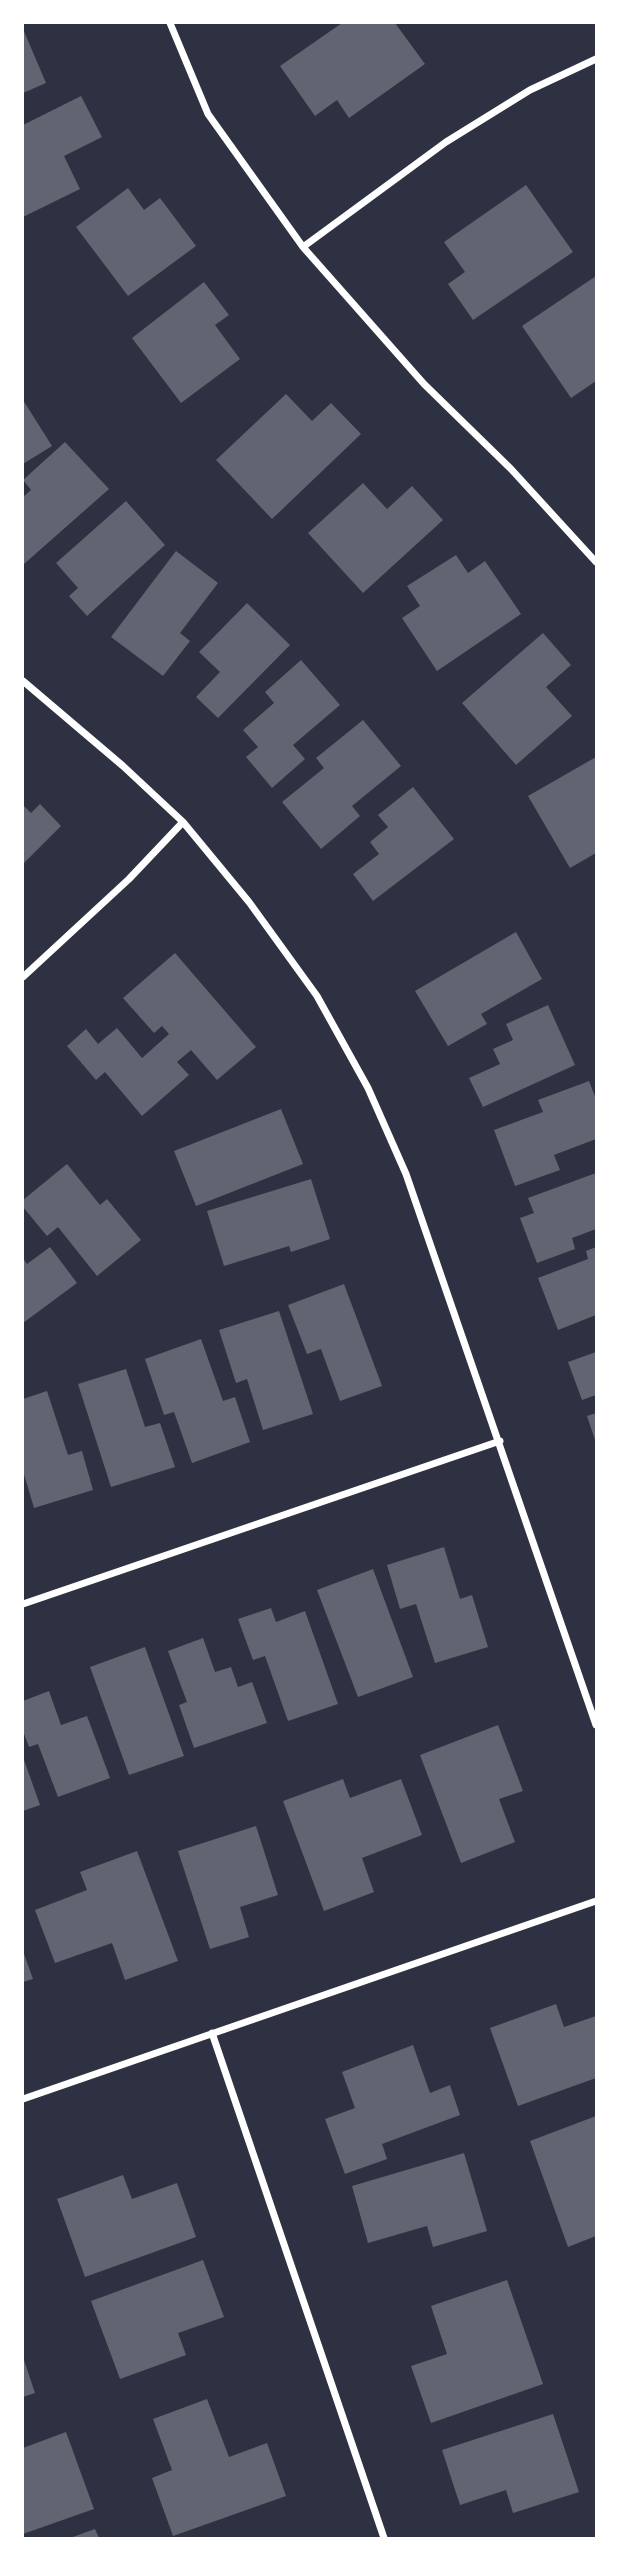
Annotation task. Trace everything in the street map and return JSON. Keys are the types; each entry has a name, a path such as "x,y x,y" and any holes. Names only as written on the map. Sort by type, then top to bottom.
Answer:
{"street":[{"path":"170,23 208,114 303,247 424,384 511,469 596,562"},
{"path":"303,247 446,142 530,90 596,59"},
{"path":"23,681 123,766 183,822 249,902 317,996 368,1088 406,1174 596,1725"},
{"path":"23,977 129,878 183,822"},
{"path":"23,1604 499,1441"},
{"path":"23,2099 596,1901"},
{"path":"212,2033 384,2538"}],"building":[{"path":"342,23 395,23 425,64 349,118 337,100 315,116 280,66"},
{"path":"23,29 46,83 23,93"},
{"path":"81,96 102,137 64,156 80,189 23,217 23,125"},
{"path":"526,185 573,252 473,320 448,284 465,272 444,242"},
{"path":"128,188 144,210 160,198 196,246 128,296 76,227"},
{"path":"596,276 596,381 571,398 522,326"},
{"path":"204,282 229,315 215,325 240,359 181,403 132,338"},
{"path":"286,394 312,421 331,403 361,434 272,519 216,460"},
{"path":"23,400 52,446 23,464"},
{"path":"65,442 109,489 24,564 23,497 31,490 23,480"},
{"path":"363,483 387,509 412,486 443,520 363,593 308,533"},
{"path":"126,501 165,545 87,616 69,596 78,588 56,563"},
{"path":"176,551 218,583 180,633 190,641 163,676 111,637"},
{"path":"456,555 468,573 485,561 521,614 437,671 402,618 420,606 407,586"},
{"path":"247,603 290,645 218,718 196,697 220,672 199,652"},
{"path":"543,633 571,665 546,687 572,716 516,765 462,703"},
{"path":"301,660 340,705 293,745 305,759 272,788 246,757 258,747 243,730 274,703 265,692"},
{"path":"363,720 401,766 352,806 360,816 321,849 282,802 324,768 316,758"},
{"path":"596,757 596,853 570,868 528,796"},
{"path":"413,787 454,839 373,901 353,874 379,854 370,842 388,827 378,815"},
{"path":"40,804 61,826 23,864 23,805 31,813"},
{"path":"516,932 542,979 481,1014 487,1024 448,1046 415,991"},
{"path":"175,953 256,1047 217,1080 191,1050 177,1062 189,1075 142,1116 105,1072 96,1080 67,1046 86,1029 98,1044 117,1028 142,1058 169,1034 162,1026 154,1033 123,998"},
{"path":"548,1005 575,1065 483,1107 469,1078 500,1064 493,1049 513,1040 506,1024"},
{"path":"589,1081 596,1099 596,1139 554,1155 560,1170 515,1186 494,1130 543,1112 538,1100"},
{"path":"281,1109 303,1164 196,1206 174,1151"},
{"path":"67,1164 100,1205 107,1199 141,1240 97,1276 58,1227 47,1236 23,1207 23,1200"},
{"path":"596,1173 596,1229 572,1238 575,1249 537,1263 520,1218 534,1213 528,1198"},
{"path":"311,1179 330,1239 291,1252 289,1246 224,1266 207,1211"},
{"path":"50,1247 77,1283 23,1323 23,1258 27,1264"},
{"path":"596,1247 596,1315 558,1330 538,1278 588,1259 586,1251"},
{"path":"344,1284 382,1386 340,1401 321,1349 307,1354 288,1305"},
{"path":"279,1311 313,1414 263,1430 247,1379 236,1383 219,1330"},
{"path":"201,1339 223,1401 235,1397 250,1442 192,1463 174,1412 164,1415 145,1359"},
{"path":"596,1352 596,1395 582,1400 568,1362"},
{"path":"126,1369 145,1427 160,1423 175,1467 111,1487 78,1384"},
{"path":"47,1391 68,1455 82,1451 93,1490 34,1508 23,1471 23,1399"},
{"path":"596,1413 596,1443 587,1416"},
{"path":"444,1547 460,1599 472,1595 488,1647 435,1663 416,1604 400,1609 387,1565"},
{"path":"373,1569 413,1677 358,1697 317,1590"},
{"path":"271,1608 276,1622 305,1611 338,1704 288,1721 265,1656 253,1660 238,1619"},
{"path":"203,1638 215,1672 231,1667 238,1687 252,1682 267,1723 194,1748 179,1705 187,1702 168,1651"},
{"path":"145,1647 184,1756 129,1775 90,1667"},
{"path":"49,1691 61,1725 87,1716 110,1778 58,1797 38,1744 29,1747 23,1731 23,1701"},
{"path":"498,1725 523,1791 499,1799 515,1842 461,1863 420,1755"},
{"path":"23,1757 40,1805 23,1811"},
{"path":"343,1779 350,1798 401,1779 422,1835 362,1858 374,1892 324,1911 283,1801"},
{"path":"256,1826 278,1895 240,1907 249,1937 210,1949 178,1851"},
{"path":"137,1851 178,1961 125,1980 112,1943 55,1963 35,1910 87,1890 80,1872"},
{"path":"23,1951 33,1979 23,1982"},
{"path":"556,2004 564,2027 596,2016 596,2078 518,2106 490,2028"},
{"path":"413,2045 430,2093 450,2085 460,2115 382,2144 387,2159 345,2174 325,2119 355,2108 342,2072"},
{"path":"596,2116 596,2236 568,2247 530,2141"},
{"path":"464,2153 487,2231 433,2247 427,2226 368,2243 352,2186"},
{"path":"123,2175 132,2199 177,2183 196,2237 85,2277 57,2199"},
{"path":"203,2260 224,2317 178,2333 186,2355 120,2379 91,2301"},
{"path":"507,2280 543,2384 431,2423 411,2366 447,2354 431,2306"},
{"path":"23,2357 35,2393 23,2397"},
{"path":"207,2399 229,2457 267,2443 286,2496 173,2536 152,2478 172,2470 153,2419"},
{"path":"553,2414 579,2492 513,2513 506,2490 460,2505 442,2450"},
{"path":"66,2432 94,2509 23,2534 23,2448"},
{"path":"95,2529 99,2538 70,2538"}]}
